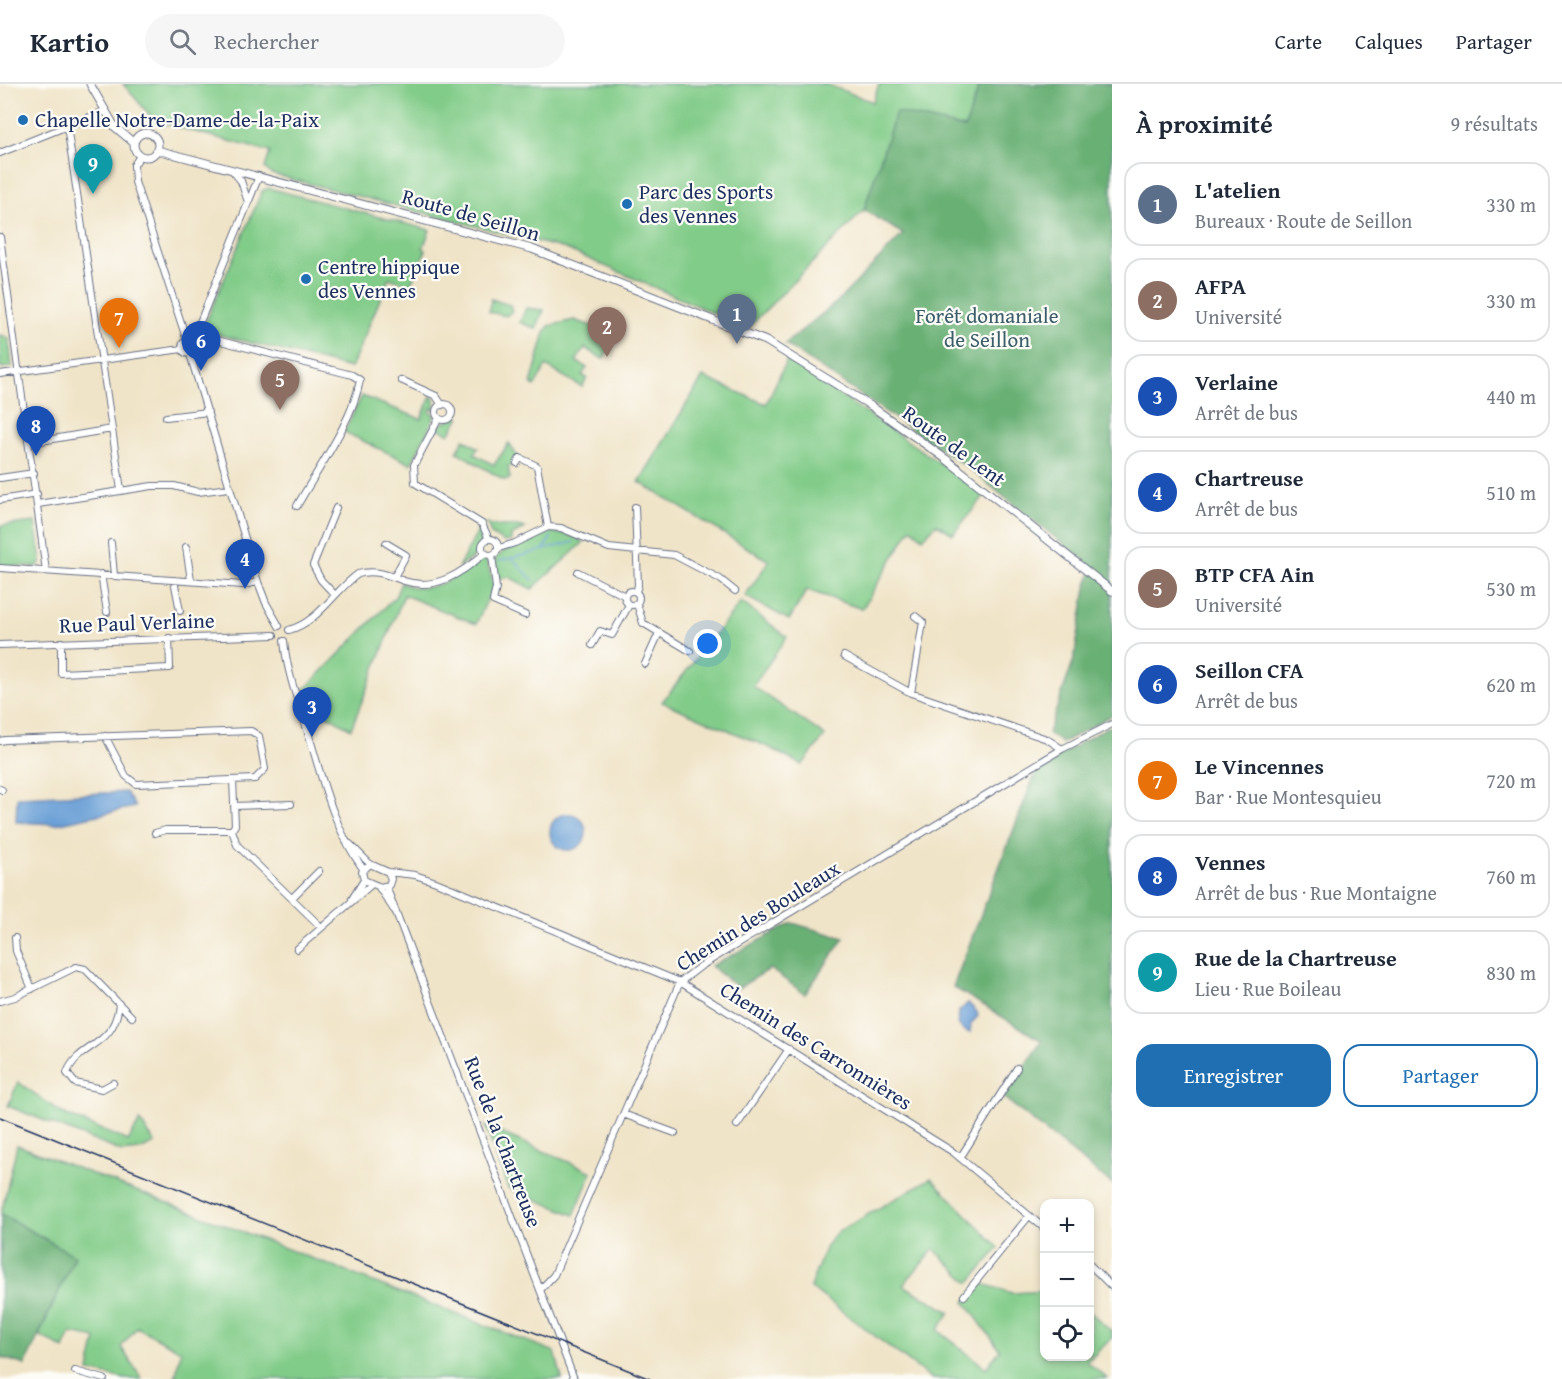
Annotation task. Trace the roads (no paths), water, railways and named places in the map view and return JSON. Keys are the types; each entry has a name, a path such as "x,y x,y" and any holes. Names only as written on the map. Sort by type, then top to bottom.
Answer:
{"street":[{"path":"90,84 115,127 134,142"},
{"path":"0,153 105,111"},
{"path":"67,126 121,490"},
{"path":"149,134 156,139 157,150 147,157 140,156 134,150 134,142 138,136 149,134"},
{"name":"Route de Seillon","path":"157,150 532,249 766,341"},
{"path":"140,156 134,165 135,182 187,341"},
{"path":"231,170 242,181 248,203"},
{"path":"200,322 259,176"},
{"path":"0,237 46,571"},
{"path":"187,341 195,343 209,338 352,375 360,380 358,393 339,432 297,506"},
{"path":"182,349 187,341"},
{"name":"Route de Lent","path":"766,341 871,406 946,459 1112,591"},
{"path":"190,354 196,350 195,343"},
{"path":"0,374 182,349 190,354 258,582 266,603 279,626"},
{"path":"400,380 436,396 442,405 449,406 452,411"},
{"path":"442,405 437,410 439,418 414,465 415,483 482,524 489,539"},
{"path":"452,411 460,412"},
{"path":"439,418 447,419 452,411"},
{"path":"166,417 208,412"},
{"path":"29,443 112,429"},
{"path":"517,463 520,458 537,466 548,527"},
{"path":"0,478 34,473"},
{"path":"38,504 121,490 174,486 198,492 229,488"},
{"path":"0,500 37,494"},
{"path":"592,645 600,631 612,635 633,605 640,599 636,592 635,507"},
{"path":"335,596 321,580 313,565 336,508"},
{"path":"289,630 307,622 358,574 382,573 419,585 433,584 457,573 499,548 548,527 574,532 609,548 674,555 720,579 735,591"},
{"path":"489,539 495,540 499,548"},
{"path":"489,539 482,545 488,554 496,588 493,601 525,615"},
{"path":"111,543 114,575"},
{"path":"386,543 406,555 394,577"},
{"path":"186,547 191,580"},
{"path":"0,568 243,585 258,582"},
{"path":"579,572 625,596 643,623 690,651"},
{"path":"101,574 107,612"},
{"path":"174,579 180,610"},
{"path":"625,596 630,591 636,592"},
{"path":"911,693 923,622 915,616"},
{"path":"279,626 289,630"},
{"path":"279,626 274,635 277,639 284,641"},
{"path":"284,641 288,638 289,630"},
{"path":"645,664 659,633"},
{"name":"Rue Paul Verlaine","path":"0,645 274,635"},
{"path":"61,642 61,673 170,671 169,638"},
{"path":"284,641 290,678 341,836 363,869 364,880 348,904"},
{"path":"844,656 911,693 1047,739 1062,749"},
{"name":"Chemin des Bouleaux","path":"541,1289 554,1275 681,982 701,966 1062,749 1112,724"},
{"path":"0,741 105,736 255,732 261,741 263,773 255,779 131,782 105,736"},
{"path":"233,780 235,825 232,830 237,845 321,927"},
{"path":"234,806 291,804"},
{"path":"155,834 166,830 232,830"},
{"path":"341,836 370,864 363,869"},
{"name":"Chemin des Carronnières","path":"370,864 388,872 415,875 681,982 789,1048 960,1158 1040,1225"},
{"path":"292,898 319,871"},
{"path":"388,872 391,879"},
{"path":"364,880 375,885 386,886 391,879 415,875"},
{"path":"297,949 348,904 375,885"},
{"name":"Rue de la Chartreuse","path":"375,885 399,917"},
{"name":"Rue de la Chartreuse","path":"386,886 574,1379"},
{"path":"15,938 16,951 32,989"},
{"path":"0,1001 32,989 76,967 85,969 132,1017"},
{"path":"113,1083 102,1089 75,1083 68,1073 71,1063 112,1029 119,1004"},
{"path":"737,1125 789,1048"},
{"path":"960,1158 1017,1068"},
{"path":"623,1114 675,1133"},
{"path":"964,1296 1029,1216"},
{"path":"1094,1269 1112,1287"},
{"path":"75,1371 104,1379"}],"water":[{"path":"126,792 135,807 56,824 16,822 17,797"},
{"path":"568,814 581,819 586,832 581,845 568,850 555,845 550,832 555,819"},
{"path":"968,1003 978,1016 971,1024 970,1033 958,1024 959,1011"}],"waterway":[{"path":"544,549 551,537"},
{"path":"500,561 574,542"},
{"path":"513,559 533,580"}],"railway":[{"path":"0,1117 650,1379"}],"place":[{"name":"Chapelle Notre-Dame-de-la-Paix","path":"23,120"},
{"name":"Rue de la Chartreuse","path":"93,194"},
{"name":"Parc des Sports des Vennes","path":"627,204"},
{"name":"Centre hippique des Vennes","path":"306,279"},
{"name":"L'atelien","path":"737,344"},
{"name":"Le Vincennes","path":"119,348"},
{"name":"AFPA","path":"607,357"},
{"name":"Seillon CFA","path":"201,371"},
{"name":"BTP CFA Ain","path":"280,410"},
{"name":"Vennes","path":"36,456"},
{"name":"Chartreuse","path":"245,589"},
{"name":"Verlaine","path":"312,737"}],"park label":[{"name":"Forêt domaniale de Seillon","path":"987,328"}]}
